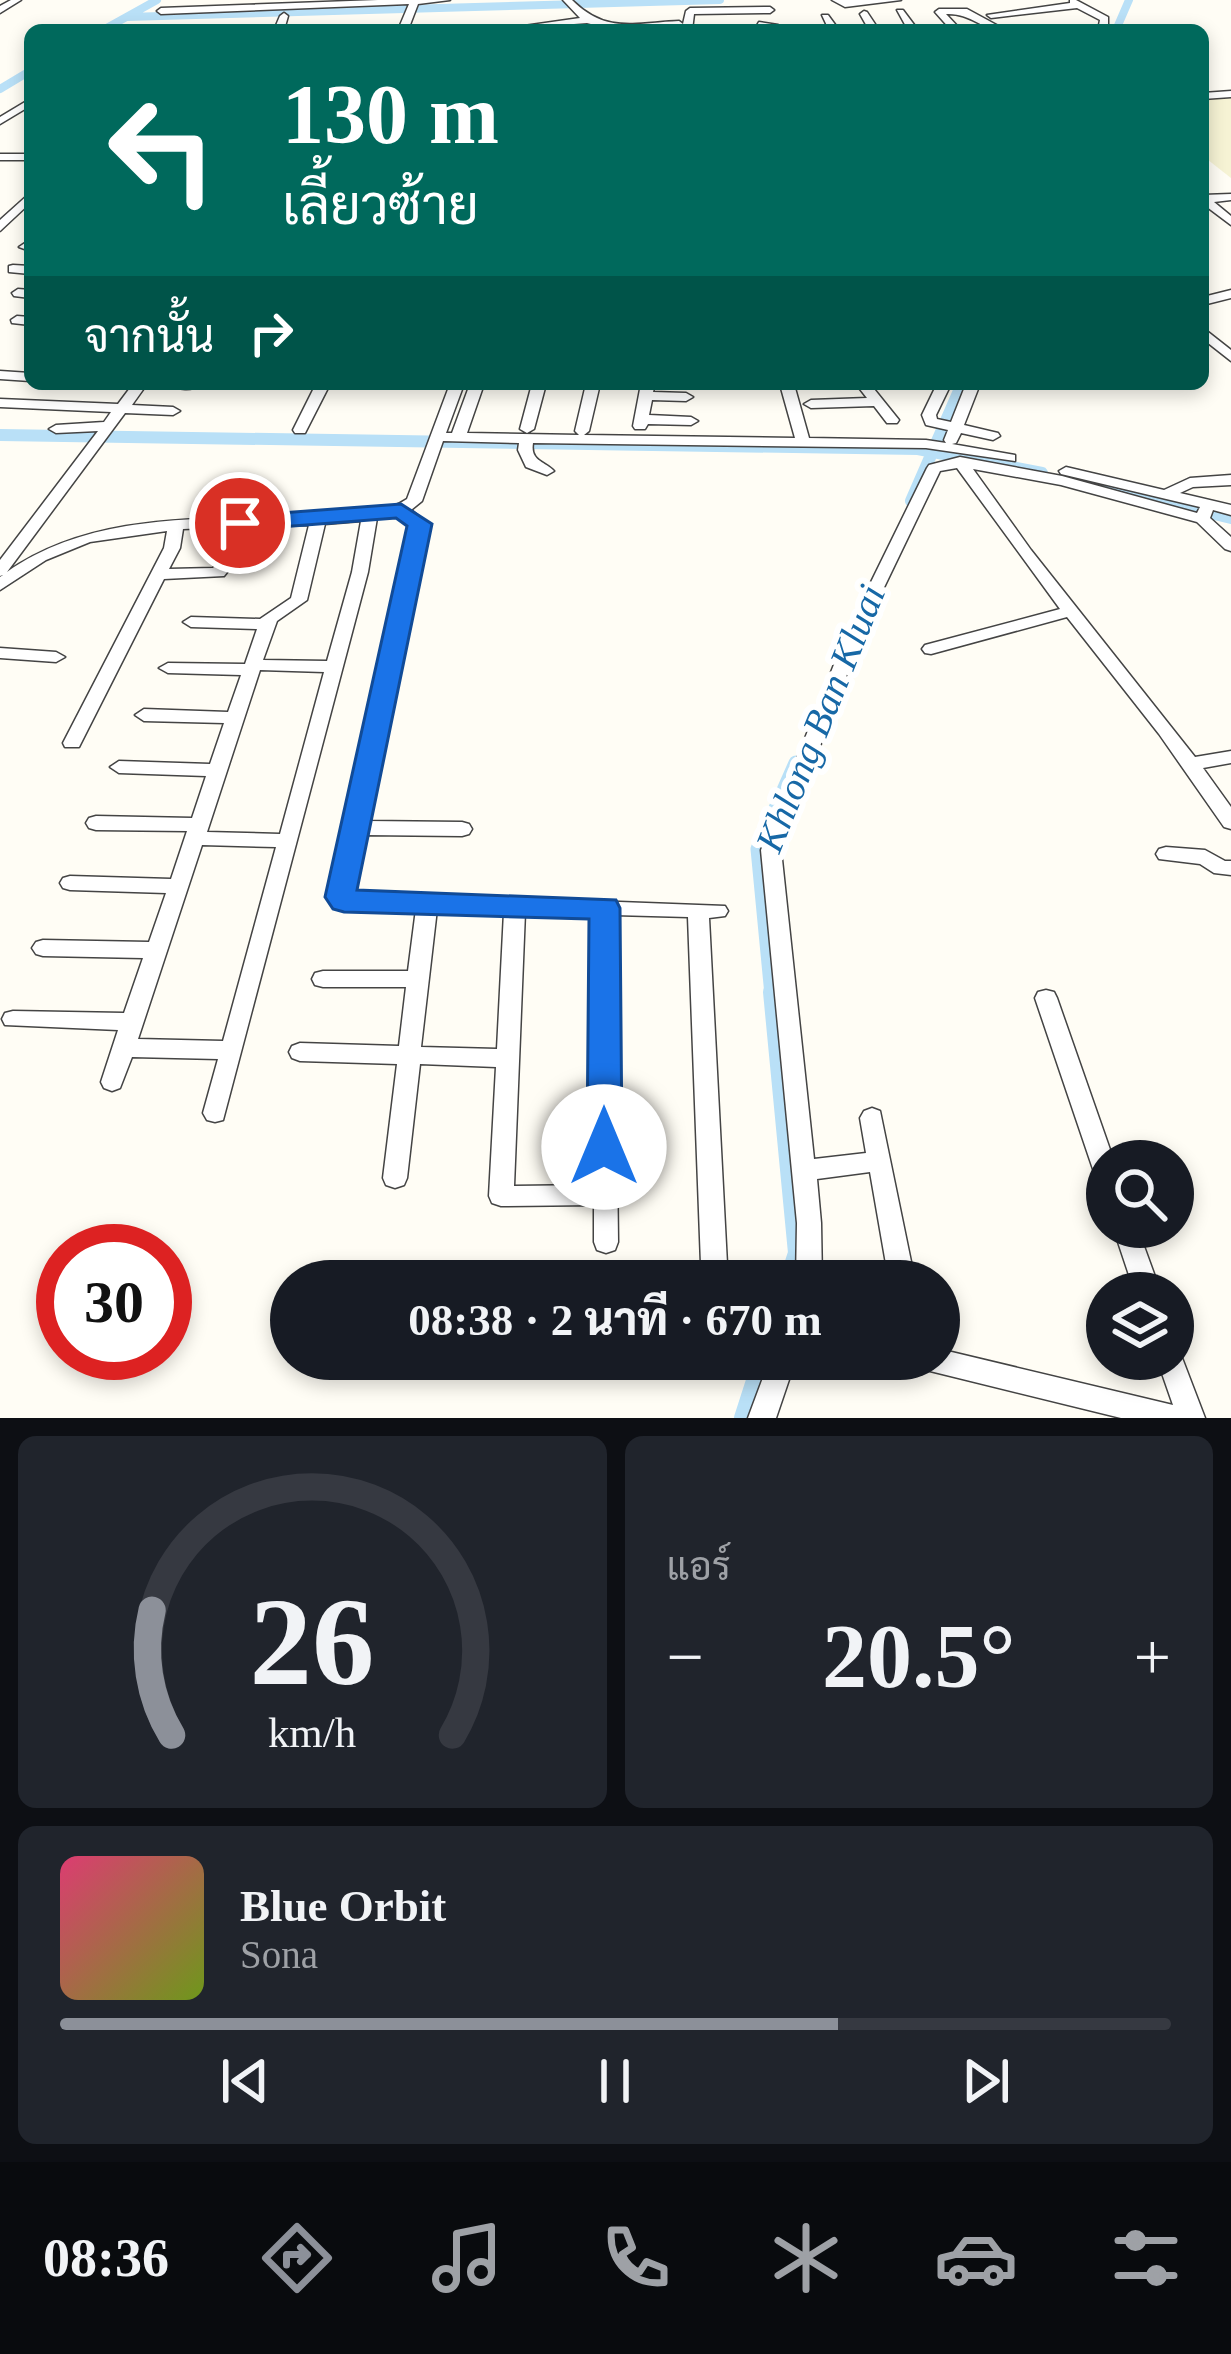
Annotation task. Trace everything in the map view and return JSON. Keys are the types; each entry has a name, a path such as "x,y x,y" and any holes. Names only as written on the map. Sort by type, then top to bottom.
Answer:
{"street":[{"path":"0,10 17,0"},
{"path":"161,11 415,6 446,0"},
{"path":"1068,0 1107,20 1105,24"},
{"path":"838,2 899,6"},
{"path":"570,3 587,20"},
{"path":"991,15 1079,5"},
{"path":"753,10 758,24"},
{"path":"685,24 690,11 770,10"},
{"path":"950,24 939,12 964,11 988,24"},
{"path":"864,14 870,24"},
{"path":"1054,18 1095,14"},
{"path":"281,24 284,16"},
{"path":"826,16 831,24"},
{"path":"527,24 587,20 604,24"},
{"path":"0,227 23,210"},
{"path":"13,269 24,270"},
{"path":"1209,338 1231,358"},
{"path":"2,578 135,390"},
{"path":"300,430 320,390"},
{"path":"2,578 76,544 176,527 401,511 415,501 455,390"},
{"path":"458,437 475,390"},
{"path":"538,390 526,439 531,464 547,471"},
{"path":"582,431 592,390"},
{"path":"686,397 647,390 640,425 691,421"},
{"path":"789,390 803,442"},
{"path":"868,390 892,420"},
{"path":"941,390 928,415 944,439 1071,611 1192,763 1231,822"},
{"path":"811,1260 771,850 856,629 934,468 948,460 944,439 970,390"},
{"path":"811,404 877,402"},
{"path":"0,403 173,411"},
{"path":"56,429 101,436"},
{"path":"437,440 803,442 993,436"},
{"path":"944,439 1167,494 1205,512 1231,546"},
{"path":"944,439 1015,470 1205,512 1231,510"},
{"path":"1167,494 1190,483 1231,480"},
{"path":"401,511 420,524 419,545 341,899 708,911 714,1260"},
{"path":"215,1113 361,572 370,516"},
{"path":"112,1082 266,624 299,600 318,519"},
{"path":"159,574 218,573 229,560 240,523"},
{"path":"72,742 159,574 176,527"},
{"path":"931,649 1071,611"},
{"path":"191,622 266,624"},
{"path":"0,652 56,657"},
{"path":"168,668 335,667"},
{"path":"144,716 235,718"},
{"path":"1192,763 1231,757"},
{"path":"119,766 217,770"},
{"path":"96,823 288,841"},
{"path":"356,828 462,829"},
{"path":"1166,854 1207,857 1220,867 1231,868"},
{"path":"70,883 178,886"},
{"path":"395,1178 427,903"},
{"path":"515,905 501,1196 604,1195"},
{"path":"604,908 606,1242"},
{"path":"43,948 156,950"},
{"path":"323,979 418,979"},
{"path":"1046,998 1095,1140"},
{"path":"13,1019 132,1022"},
{"path":"123,1048 232,1051"},
{"path":"300,1052 506,1058"},
{"path":"872,1118 898,1260"},
{"path":"804,1170 880,1162"},
{"path":"960,1366 1174,1418"},
{"path":"762,1418 776,1380"},
{"path":"1177,1380 1191,1418"}],"shaded area":[{"path":"1231,95 1231,178 1209,161 1209,96"}],"waterway":[{"path":"114,24 157,0"},
{"path":"127,17 720,0"},
{"name":"Khlong Ban Kluai","path":"1119,24 1129,0"},
{"path":"0,89 24,75"},
{"name":"Khlong Ban Kluai","path":"932,452 959,390"},
{"path":"0,435 932,452"},
{"name":"Khlong Ban Kluai","path":"911,501 932,452"},
{"path":"932,452 1042,473"},
{"path":"1093,485 1231,518"},
{"name":"Khlong Ban Kluai","path":"772,995 758,849 796,763"},
{"name":"Khlong Ban Kluai","path":"772,992 795,1260"},
{"name":"Khlong Ban Kluai","path":"743,1418 755,1380"}],"route":[{"path":"240,523 401,511 420,524 340,897 344,901 604,908 604,1147"}]}
